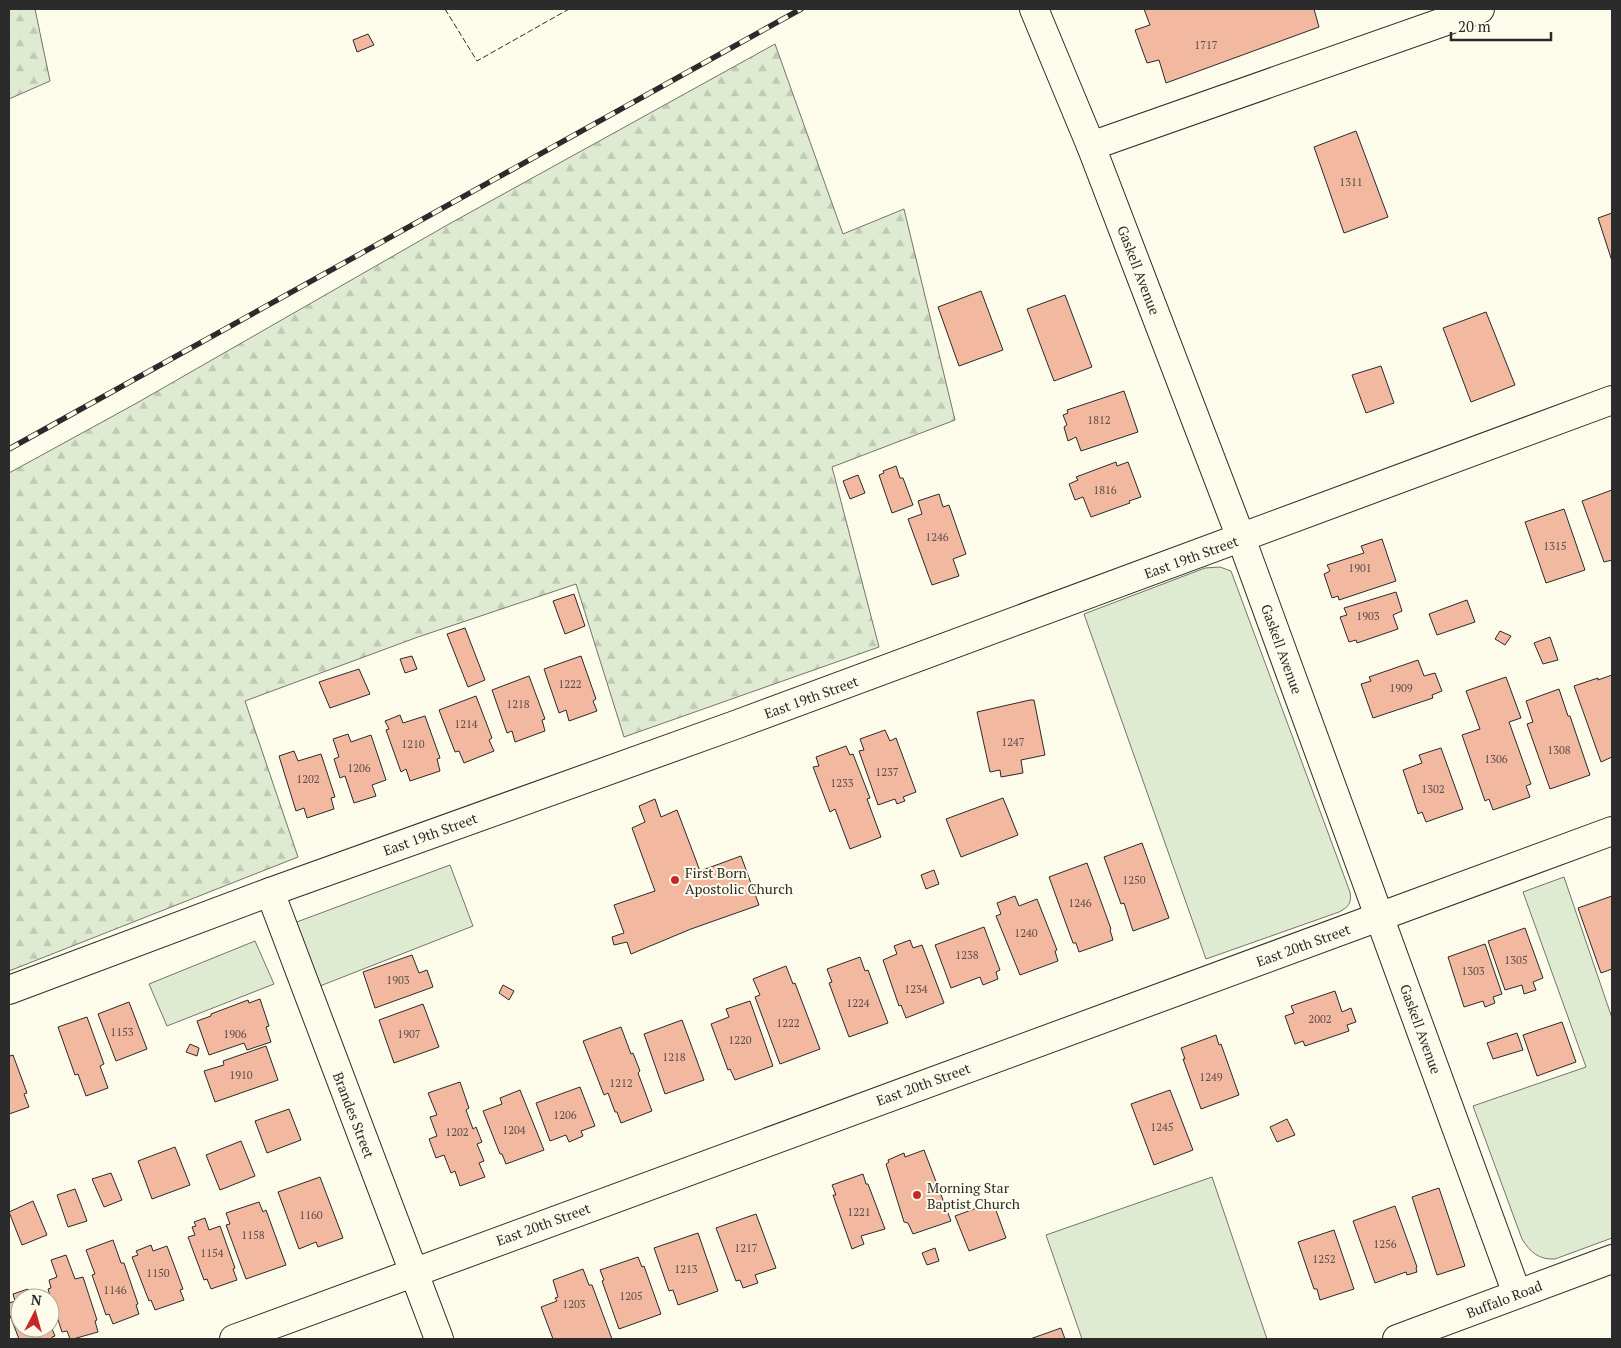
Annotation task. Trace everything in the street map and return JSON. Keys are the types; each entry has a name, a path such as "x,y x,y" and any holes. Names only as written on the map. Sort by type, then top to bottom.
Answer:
{"street":[{"name":"Gaskell Avenue","path":"1034,9 1091,146 1241,538 1517,1294"},
{"path":"1091,146 1480,9"},
{"name":"East 19th Street","path":"9,990 270,892 735,725 1612,400"},
{"name":"East 20th Street","path":"234,1339 1612,830"},
{"name":"Brandes Street","path":"270,892 439,1339"},
{"name":"Buffalo Road","path":"1397,1339 1612,1259"}],"green space":[{"path":"9,9 35,9 50,81 9,99"},
{"path":"775,44 843,234 904,209 955,420 832,467 879,647 624,737 576,584 418,637 245,701 298,857 9,971 9,473 135,404 449,224"},
{"path":"1220,567 1231,571 1350,892 1350,902 1347,907 1339,912 1206,959 1084,614 1205,568"},
{"path":"450,865 473,926 320,986 294,923"},
{"path":"1564,877 1612,1018 1612,1238 1555,1259 1549,1259 1540,1257 1528,1248 1522,1239 1473,1106 1586,1067 1523,892"},
{"path":"255,941 274,984 167,1026 149,984"},
{"path":"1212,1177 1267,1339 1082,1339 1046,1235"}],"building":[{"path":"1144,9 1314,9 1319,27 1166,83 1159,60 1147,63 1135,30 1150,25"},
{"path":"368,34 374,45 357,52 353,40"},
{"path":"1356,131 1388,217 1344,233 1314,147"},
{"path":"1612,213 1612,261 1598,218"},
{"path":"981,291 1003,350 959,366 938,307"},
{"path":"1065,295 1092,367 1054,381 1027,309"},
{"path":"1486,312 1515,385 1471,402 1443,328"},
{"path":"1381,366 1394,403 1366,413 1352,375"},
{"path":"1124,391 1138,432 1081,451 1076,437 1068,441 1064,427 1067,425 1063,415 1068,413 1067,410"},
{"path":"1116,462 1117,466 1128,462 1141,497 1091,517 1083,497 1075,500 1069,484 1078,480 1076,477"},
{"path":"896,466 900,478 903,478 913,505 892,513 879,475 884,473 883,471"},
{"path":"858,475 865,493 850,499 843,481"},
{"path":"1612,490 1612,560 1604,562 1582,501"},
{"path":"939,494 943,507 949,505 966,554 953,559 959,576 932,585 908,519 922,514 918,501"},
{"path":"1564,509 1585,570 1546,583 1525,522"},
{"path":"1382,539 1396,581 1339,600 1338,596 1332,598 1324,574 1330,571 1327,565 1364,553 1361,546"},
{"path":"1396,592 1402,611 1393,615 1398,629 1357,643 1356,640 1349,642 1340,617 1347,615 1344,608"},
{"path":"574,594 585,626 565,634 553,601"},
{"path":"1467,600 1475,622 1437,635 1429,614"},
{"path":"465,628 485,680 468,687 447,634"},
{"path":"1500,631 1511,636 1505,645 1495,639"},
{"path":"1550,637 1558,660 1543,664 1534,643"},
{"path":"412,656 417,669 405,673 400,659"},
{"path":"581,656 596,699 593,701 597,711 569,721 566,710 559,713 544,669"},
{"path":"1418,660 1424,676 1435,673 1442,691 1432,695 1433,698 1373,718 1361,684 1371,681 1369,677"},
{"path":"359,669 370,694 330,708 319,682"},
{"path":"1612,675 1612,757 1601,762 1574,686"},
{"path":"529,676 545,719 542,720 545,731 515,742 512,731 507,733 492,690"},
{"path":"1506,677 1521,718 1509,722 1531,784 1526,786 1530,797 1493,810 1489,799 1485,801 1462,735 1480,729 1466,691"},
{"path":"1559,689 1590,775 1550,789 1527,724 1533,722 1526,701"},
{"path":"476,696 492,738 489,740 494,751 464,763 459,751 455,752 439,710"},
{"path":"1034,700 1045,755 1021,760 1023,773 1001,777 1000,770 990,772 977,712"},
{"path":"400,715 403,723 425,716 440,758 437,759 440,771 410,781 406,769 401,772 386,730 389,729 385,721"},
{"path":"885,730 890,741 896,738 916,792 903,797 905,801 897,804 895,799 878,805 859,751 864,750 860,739"},
{"path":"348,734 351,742 371,735 386,780 372,785 376,796 354,803 345,776 340,778 334,759 339,757 333,739"},
{"path":"846,746 850,755 853,754 870,798 867,799 881,837 850,849 835,809 830,812 813,767 819,766 816,757"},
{"path":"1441,748 1463,809 1426,822 1422,812 1418,814 1403,770 1422,763 1419,755"},
{"path":"294,751 298,761 321,754 335,797 331,798 334,809 307,818 304,808 296,811 279,756"},
{"path":"1003,798 1018,835 961,857 946,819"},
{"path":"655,799 661,817 677,810 700,871 741,856 759,905 691,929 631,954 627,942 614,945 612,937 624,933 614,905 655,891 632,828 645,822 639,806"},
{"path":"1142,843 1169,918 1133,931 1124,903 1121,904 1104,857"},
{"path":"1087,863 1111,929 1113,940 1079,952 1076,943 1073,943 1049,877"},
{"path":"934,870 939,884 926,889 921,875"},
{"path":"1015,896 1019,906 1037,899 1057,950 1055,951 1058,961 1020,975 996,916 1001,914 997,903"},
{"path":"1612,896 1612,969 1601,973 1578,908"},
{"path":"984,927 1000,970 996,972 998,979 983,985 980,977 951,988 935,945"},
{"path":"1525,928 1543,978 1533,982 1536,990 1524,994 1522,985 1505,990 1488,941"},
{"path":"910,940 913,948 922,945 944,1003 906,1018 901,1005 899,1006 883,960 897,954 894,946"},
{"path":"1485,944 1502,994 1493,997 1495,1003 1485,1007 1483,1001 1464,1007 1448,957"},
{"path":"412,955 419,973 427,970 433,987 375,1008 363,972"},
{"path":"860,957 865,971 868,970 888,1023 849,1037 829,983 832,982 827,969"},
{"path":"786,966 793,984 795,983 820,1049 780,1064 755,997 760,995 753,979"},
{"path":"503,985 514,991 509,1000 499,993"},
{"path":"1335,991 1342,1012 1351,1008 1356,1022 1347,1025 1349,1031 1305,1046 1303,1041 1295,1044 1285,1016 1294,1013 1291,1006"},
{"path":"260,999 269,1026 266,1027 271,1042 247,1050 244,1043 209,1055 197,1021 248,1000 249,1003"},
{"path":"750,1001 773,1066 735,1080 730,1069 728,1070 711,1024 729,1017 726,1009"},
{"path":"129,1002 147,1049 116,1061 98,1014"},
{"path":"423,1004 439,1047 394,1063 379,1020"},
{"path":"87,1017 104,1064 100,1066 108,1088 86,1096 78,1074 75,1075 58,1027"},
{"path":"682,1020 704,1080 665,1094 644,1034"},
{"path":"1562,1022 1576,1062 1537,1076 1523,1035"},
{"path":"621,1027 631,1054 633,1053 640,1071 638,1073 652,1111 621,1123 608,1093 604,1095 583,1041"},
{"path":"1517,1033 1523,1050 1493,1059 1487,1043"},
{"path":"1216,1035 1239,1095 1201,1109 1183,1059 1185,1059 1181,1048"},
{"path":"190,1044 199,1048 197,1056 186,1052"},
{"path":"266,1046 278,1080 215,1102 204,1071 224,1065 223,1061"},
{"path":"9,1053 10,1056 13,1055 27,1093 24,1094 29,1107 9,1114"},
{"path":"460,1082 469,1108 466,1110 473,1129 476,1127 482,1142 477,1144 484,1161 479,1163 485,1177 460,1186 455,1171 451,1173 444,1155 436,1158 429,1139 437,1136 430,1117 437,1115 428,1093"},
{"path":"580,1087 595,1126 581,1131 583,1136 569,1142 566,1135 550,1141 536,1103"},
{"path":"520,1090 544,1150 506,1164 502,1154 500,1154 483,1111 502,1104 500,1098"},
{"path":"1170,1090 1193,1150 1154,1165 1131,1104"},
{"path":"289,1109 301,1140 267,1153 255,1121"},
{"path":"1287,1119 1295,1135 1277,1142 1270,1127"},
{"path":"241,1141 255,1176 220,1190 206,1155"},
{"path":"175,1147 190,1185 152,1199 138,1161"},
{"path":"924,1150 951,1221 913,1234 908,1223 904,1222 886,1164 889,1162 888,1160 904,1153 905,1157"},
{"path":"111,1173 122,1200 104,1207 92,1179"},
{"path":"863,1174 885,1229 861,1236 864,1244 852,1249 833,1195 836,1195 832,1185"},
{"path":"320,1177 343,1238 318,1247 316,1242 299,1249 278,1192"},
{"path":"1439,1188 1465,1266 1437,1275 1412,1197"},
{"path":"75,1189 87,1221 68,1227 57,1195"},
{"path":"33,1201 47,1235 22,1245 9,1212"},
{"path":"259,1202 263,1212 266,1210 286,1265 246,1279 226,1225 230,1224 226,1213"},
{"path":"993,1202 1006,1238 969,1251 955,1216"},
{"path":"1395,1206 1417,1267 1417,1272 1407,1275 1406,1272 1375,1283 1353,1221"},
{"path":"756,1214 776,1268 755,1275 758,1283 743,1288 740,1280 736,1281 716,1228"},
{"path":"205,1218 209,1230 220,1226 235,1268 233,1269 237,1280 211,1289 207,1279 204,1280 188,1237 195,1235 192,1227 196,1226 194,1222"},
{"path":"1334,1230 1354,1289 1320,1300 1317,1289 1314,1289 1298,1242"},
{"path":"698,1233 718,1291 678,1305 673,1290 669,1291 654,1248"},
{"path":"113,1240 121,1263 124,1263 138,1304 136,1305 139,1314 113,1324 109,1314 106,1315 92,1275 95,1274 86,1250"},
{"path":"151,1245 153,1251 167,1246 183,1289 180,1290 184,1300 155,1310 151,1300 149,1301 132,1257 138,1255 136,1251"},
{"path":"935,1248 939,1261 927,1265 922,1253"},
{"path":"66,1255 75,1279 83,1277 97,1320 95,1321 98,1332 70,1339 67,1331 62,1332 60,1326 60,1288 51,1288 49,1280 57,1277 51,1260"},
{"path":"638,1257 642,1267 644,1266 661,1314 619,1329 600,1270"},
{"path":"583,1269 589,1285 592,1285 612,1339 553,1339 541,1307 557,1301 555,1298 558,1297 553,1280"},
{"path":"1061,1328 1065,1339 1030,1339"},
{"path":"19,1338 52,1338 52,1339"}],"railway":[{"path":"9,449 801,9"}],"fence":[{"path":"445,9 477,61 569,9"}],"place":[{"name":"First Born Apostolic Church","path":"675,880"},
{"name":"Morning Star Baptist Church","path":"917,1195"}]}
